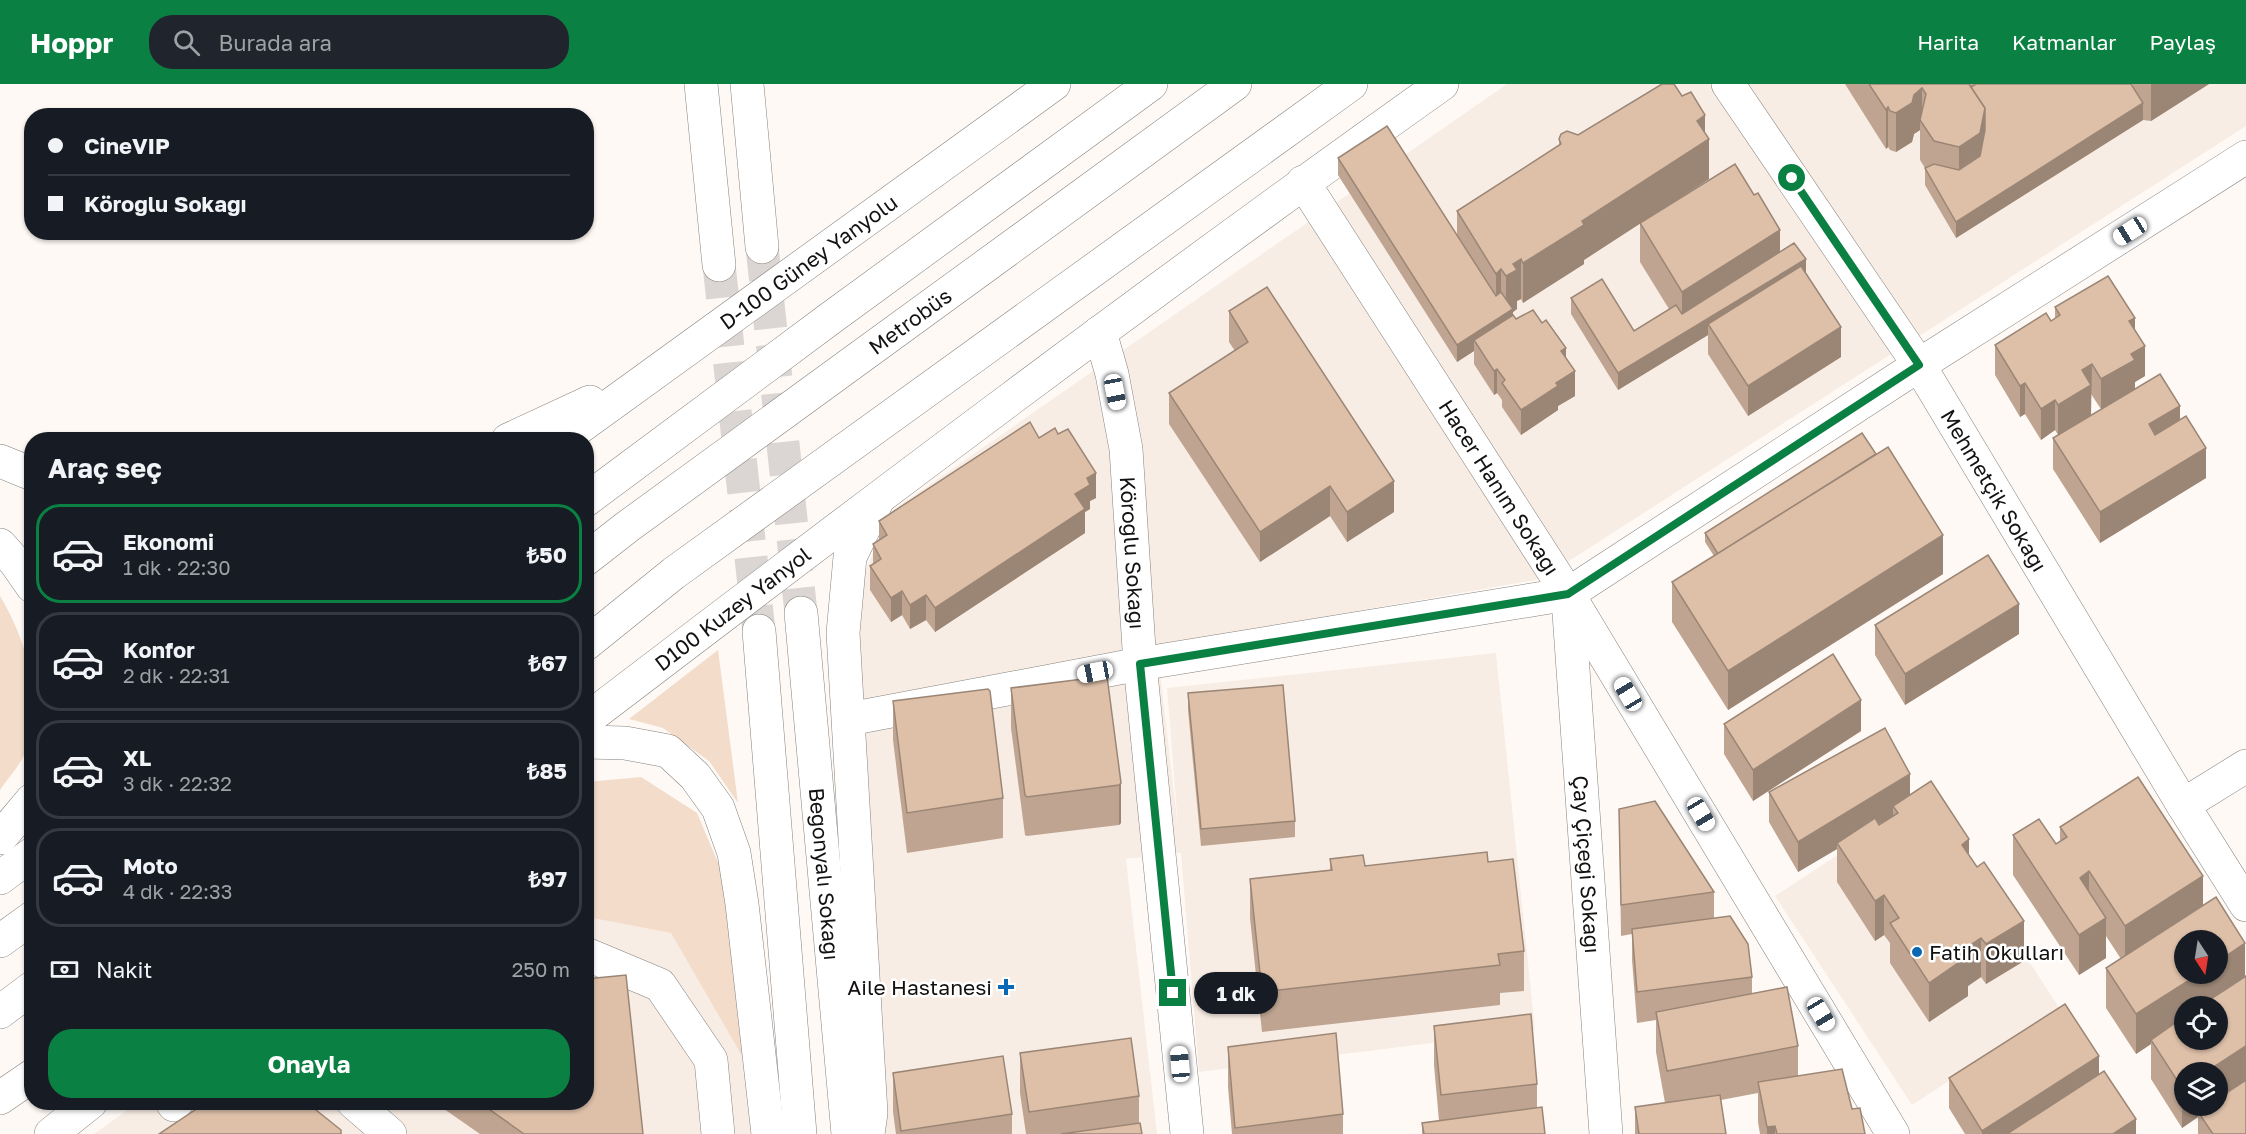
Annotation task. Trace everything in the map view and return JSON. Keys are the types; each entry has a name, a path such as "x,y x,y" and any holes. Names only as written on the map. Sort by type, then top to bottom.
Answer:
{"main road":[{"path":"701,84 719,265"},
{"path":"747,84 762,247"},
{"name":"D-100 Güney Yanyolu","path":"573,432 1054,84"},
{"path":"594,494 1151,84"},
{"name":"Metrobüs","path":"594,553 1235,84"},
{"path":"594,638 674,573 1351,84"},
{"name":"D100 Kuzey Yanyol","path":"594,714 879,496 1303,182 1442,84"},
{"name":"Mehmetçik Sokağı","path":"1728,84 1919,365 2182,806 2246,905"},
{"path":"849,719 1140,664 1568,594 1919,365 2246,157"},
{"name":"Hacer Hanım Sokağı","path":"1303,182 1568,594 1893,1134"},
{"name":"Köroğlu Sokağı","path":"1100,332 1112,374 1126,449 1140,664 1187,1134"},
{"path":"525,432 665,367"},
{"path":"0,461 24,471"},
{"path":"868,1134 871,1113 843,633 850,557 879,496"},
{"path":"0,545 24,574"},
{"name":"Çay Çiçeği Sokağı","path":"1568,594 1606,1134"},
{"name":"Begonyalı Sokağı","path":"801,613 848,1134"},
{"path":"759,631 800,1134"},
{"path":"594,742 625,742 668,751 695,776 717,808 736,863 768,1134"},
{"path":"2182,806 2246,766"},
{"path":"0,838 24,810"},
{"path":"0,878 24,860"},
{"path":"0,941 24,924"},
{"path":"594,957 660,985 711,1060 718,1134"},
{"path":"0,1012 24,994"},
{"path":"0,1098 24,1082"},
{"path":"51,1134 82,1110"},
{"path":"362,1110 390,1134"}],"shaded area":[{"path":"1507,84 2246,84 2246,126 1541,579 1157,646 1178,827 1167,688 1496,653 1535,1030 1199,1072 1181,853 1126,859 1157,1134 883,1134 856,594 890,512"},
{"path":"0,596 10,614 24,650 24,755 0,790"},
{"path":"718,650 738,803 709,761 663,728 629,719"},
{"path":"641,777 697,813 725,879 746,1063 671,933 594,918 594,781"},
{"name":"Fatih Okulları","path":"1923,799 2060,1009 1912,1105 1775,896"},
{"path":"594,918 671,933 746,1063 754,1134 94,1134 127,1110 594,1110"}],"building":[{"path":"1662,84 1674,84 1682,96 1691,92 1705,115 1697,121 1709,139 1582,221 1584,225 1523,263 1521,259 1513,264 1517,270 1506,276 1501,269 1496,274 1457,211 1561,144 1559,139 1561,134 1567,131 1578,135"},
{"path":"1869,84 1969,84 1985,108 1980,133 1959,147 1934,141 1920,120 1926,94 1922,88 1914,95 1912,103 1896,113 1890,111 1888,107 1886,110"},
{"path":"1976,84 2131,84 2143,103 1956,222 1925,168 1934,164 1959,170 1980,156 1985,130 1985,108 1971,87"},
{"path":"1387,126 1496,296 1501,292 1513,309 1457,345 1338,158"},
{"path":"1735,164 1754,195 1758,193 1780,230 1682,292 1640,223"},
{"path":"1794,243 1806,259 1618,373 1571,298 1602,279 1634,331 1676,305 1682,314"},
{"path":"1801,266 1841,327 1748,386 1708,324"},
{"path":"2108,276 2135,318 2129,321 2145,346 2131,354 2135,360 2101,379 2092,364 2082,370 2091,385 2058,405 2055,400 2041,409 2025,383 2020,386 1995,345 2046,313 2051,321 2060,315 2055,307"},
{"path":"1267,287 1394,481 1347,512 1330,486 1260,532 1169,393 1248,342 1229,311"},
{"path":"1533,310 1542,323 1546,320 1566,348 1561,351 1575,371 1556,383 1558,386 1521,410 1502,383 1505,380 1497,369 1494,371 1474,340 1513,315 1516,319"},
{"path":"2160,374 2180,406 2149,424 2155,435 2186,416 2206,448 2100,512 2053,438"},
{"path":"1030,422 1039,438 1055,428 1058,434 1068,429 1096,473 1087,478 1090,485 1075,494 1085,509 935,608 926,595 910,605 902,591 891,598 870,566 881,559 873,544 887,535 879,521"},
{"path":"1862,433 1876,454 1718,554 1705,533"},
{"path":"1888,447 1943,535 1728,671 1672,582"},
{"path":"1988,555 2019,604 1905,674 1875,625"},
{"path":"1833,654 1861,700 1753,770 1724,724"},
{"path":"1107,676 1121,783 1027,797 1011,688"},
{"path":"1283,685 1295,821 1201,829 1188,693"},
{"path":"988,689 1003,798 907,813 893,701"},
{"path":"1885,728 1910,774 1798,842 1769,792"},
{"path":"2138,777 2203,876 2125,926 2089,871 2080,878 2106,918 2079,935 2013,835 2039,819 2056,844 2067,837 2060,827"},
{"path":"1931,781 1969,839 1962,845 1977,867 1984,862 2024,921 1986,944 1981,938 1963,950 1968,956 1929,983 1890,923 1899,918 1884,895 1875,901 1837,843 1875,818 1879,825 1898,813 1893,806"},
{"path":"1655,801 1714,892 1621,905 1619,809"},
{"path":"1487,852 1488,862 1513,859 1524,951 1498,954 1500,965 1262,992 1250,879 1332,870 1330,859 1363,855 1365,866"},
{"path":"2216,897 2245,943 2228,955 2228,930 2174,930 2174,984 2183,984 2136,1014 2106,968"},
{"path":"1730,916 1748,944 1752,977 1637,992 1632,929"},
{"path":"626,975 643,1134 524,1134 490,1110 594,1110 594,978"},
{"path":"2246,976 2246,1046 2221,1062 2174,1062 2174,1076 2151,1040 2174,1024 2174,1050 2228,1050 2228,996 2215,996"},
{"path":"1787,987 1798,1046 1667,1071 1656,1012"},
{"path":"2065,1004 2099,1056 1982,1131 1949,1078"},
{"path":"1531,1014 1537,1084 1441,1095 1434,1026"},
{"path":"1336,1033 1343,1114 1235,1128 1228,1047"},
{"path":"1131,1038 1139,1096 1029,1112 1020,1053"},
{"path":"1003,1056 1012,1114 901,1131 893,1073"},
{"path":"1842,1069 1852,1109 1860,1108 1865,1134 1777,1134 1775,1126 1767,1127 1758,1082"},
{"path":"2104,1071 2136,1119 2113,1134 2007,1134"},
{"path":"2246,1080 2246,1134 2213,1134 2201,1116 2228,1116 2228,1092"},
{"path":"1720,1095 1726,1134 1639,1134 1635,1107"},
{"path":"1542,1107 1545,1134 1424,1134 1422,1123"},
{"path":"195,1110 316,1110 341,1130 341,1134 159,1134"},
{"path":"1140,1123 1142,1134 1061,1134"}],"tunnel":[{"path":"762,247 801,613"},
{"path":"719,265 759,631"}],"place":[{"name":"Fatih Okulları","path":"1917,952"},
{"name":"Aile Hastanesi","path":"1006,987"}],"route":[{"path":"1173,993 1140,664 1568,594 1919,365 1792,178"}]}
